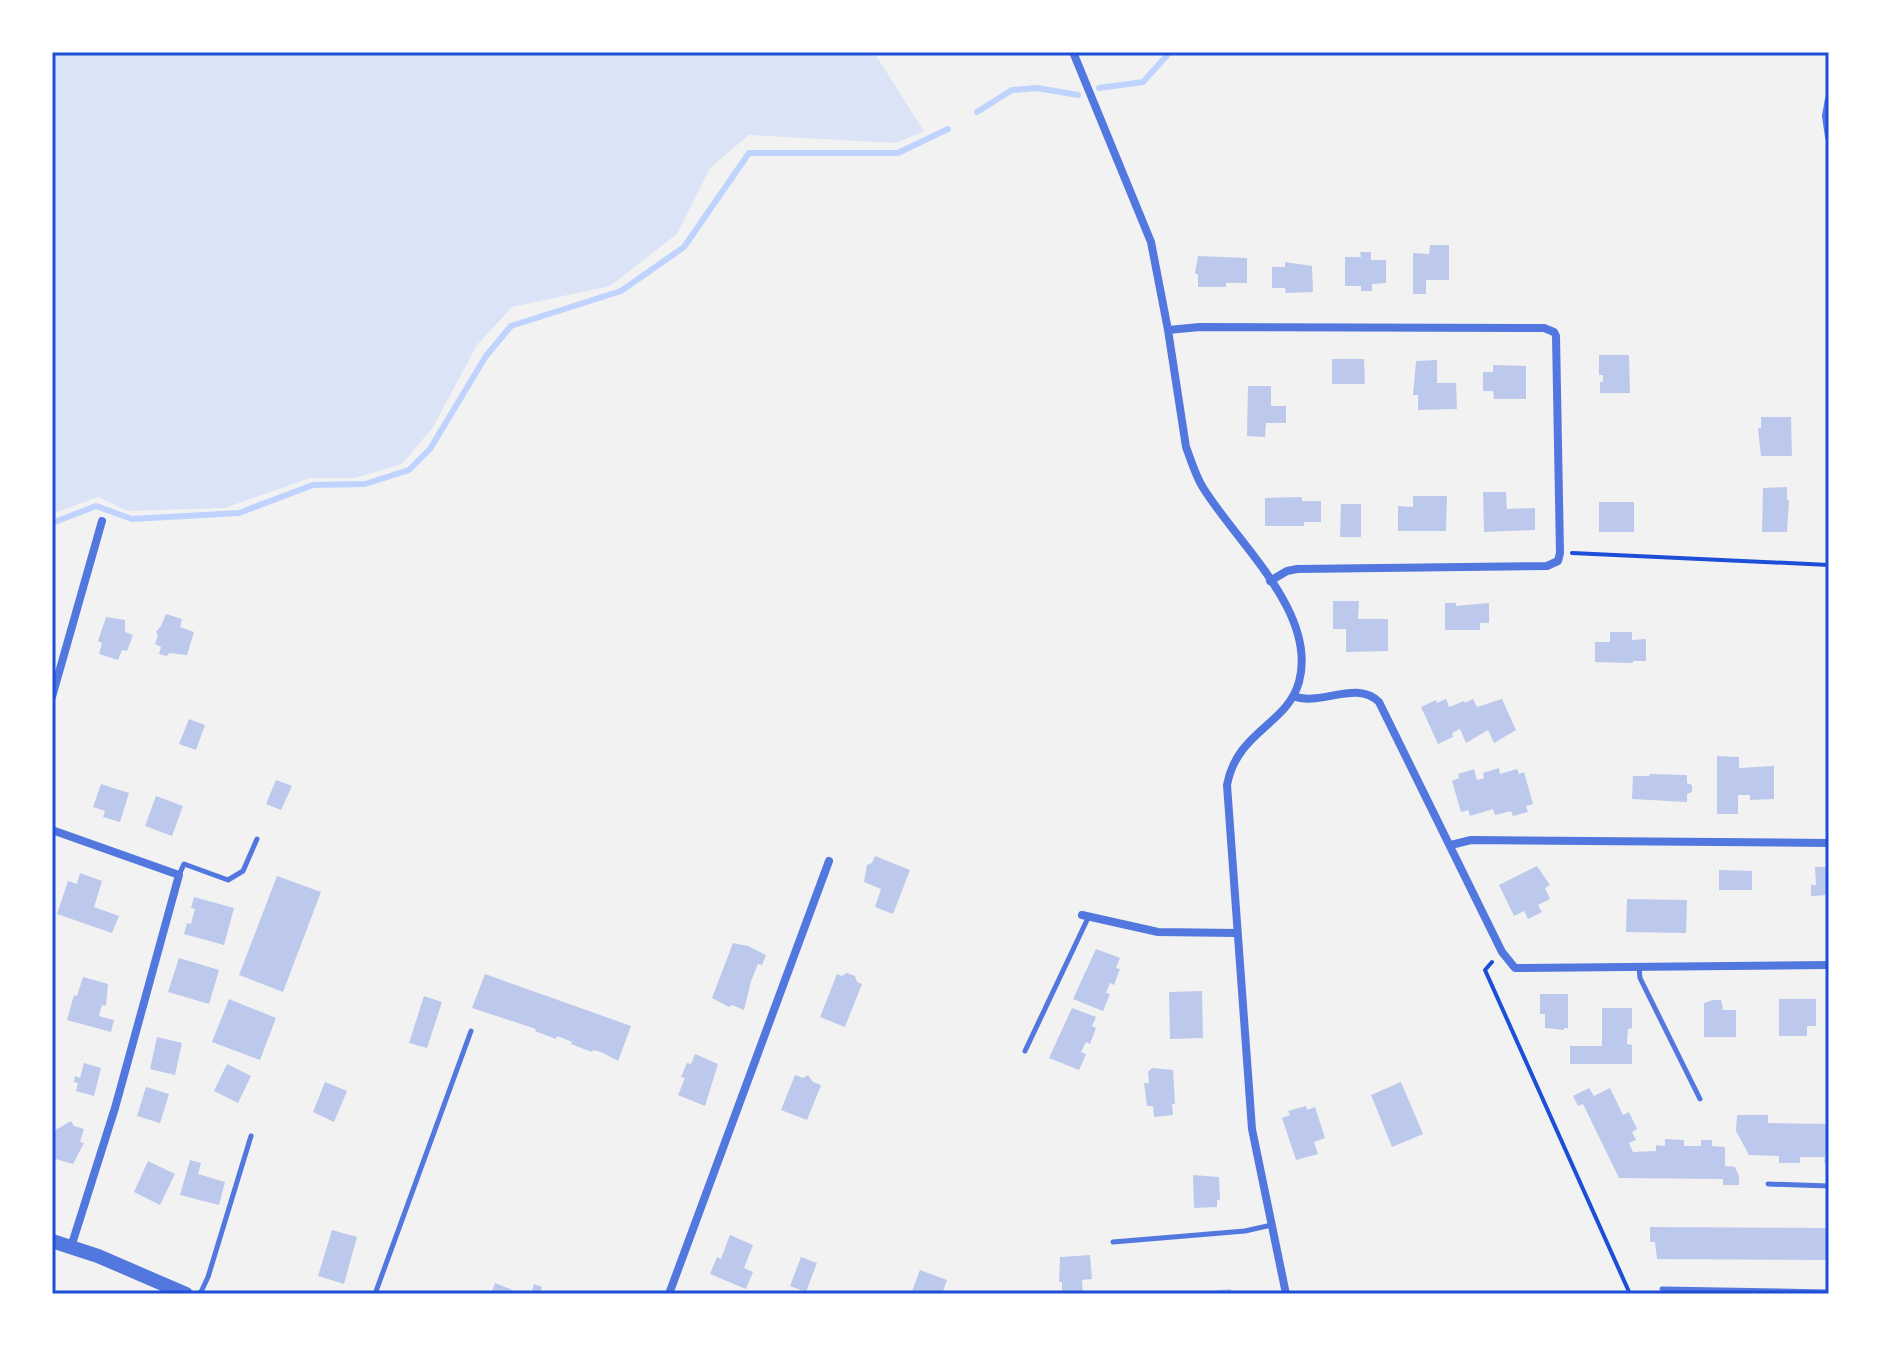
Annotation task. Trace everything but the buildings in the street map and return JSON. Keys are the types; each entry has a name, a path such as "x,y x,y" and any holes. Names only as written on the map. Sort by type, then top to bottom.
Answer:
{"street":[{"path":"1073,52 1151,242 1191,463 1204,488 1270,581 1292,618 1300,640 1301,665 1293,696 1236,756 1229,772 1228,803 1252,1129 1286,1294"},
{"path":"1829,99 1826,116 1829,137"},
{"path":"1168,330 1200,327 1544,328 1554,332 1557,342 1558,561 1547,566 1297,569 1270,581"},
{"path":"52,697 102,521"},
{"path":"1293,696 1312,700 1357,692 1374,696 1379,702 1509,964 1521,969 1829,965"},
{"path":"52,830 179,875 115,1108 71,1247"},
{"path":"1451,845 1471,840 1829,843"},
{"path":"669,1294 829,861"},
{"path":"1085,917 1158,932 1237,933"},
{"path":"52,1241 186,1294"}],"lane":[{"path":"179,875 184,864 228,880 243,871 257,839"},
{"path":"1025,1051 1085,917"},
{"path":"1639,968 1640,978 1700,1099"},
{"path":"375,1294 471,1031"},
{"path":"200,1294 251,1136"},
{"path":"1768,1184 1829,1186"},
{"path":"1113,1242 1245,1231 1272,1225"},
{"path":"1662,1289 1829,1292"}],"path":[{"path":"1560,553 1829,565"},
{"path":"1502,952 1485,970 1630,1294"}],"shaded area":[{"path":"52,52 871,52 924,131 896,143 749,135 710,168 677,234 610,286 512,307 477,345 433,427 402,464 355,478 310,478 225,508 128,511 98,497 52,514"}],"waterway":[{"path":"1099,88 1143,82 1170,52"},
{"path":"977,112 1012,90 1037,88 1078,95"},
{"path":"52,523 96,506 132,519 239,513 313,485 365,484 409,470 430,449 486,356 511,326 621,291 684,247 749,153 898,153 948,129"}]}
